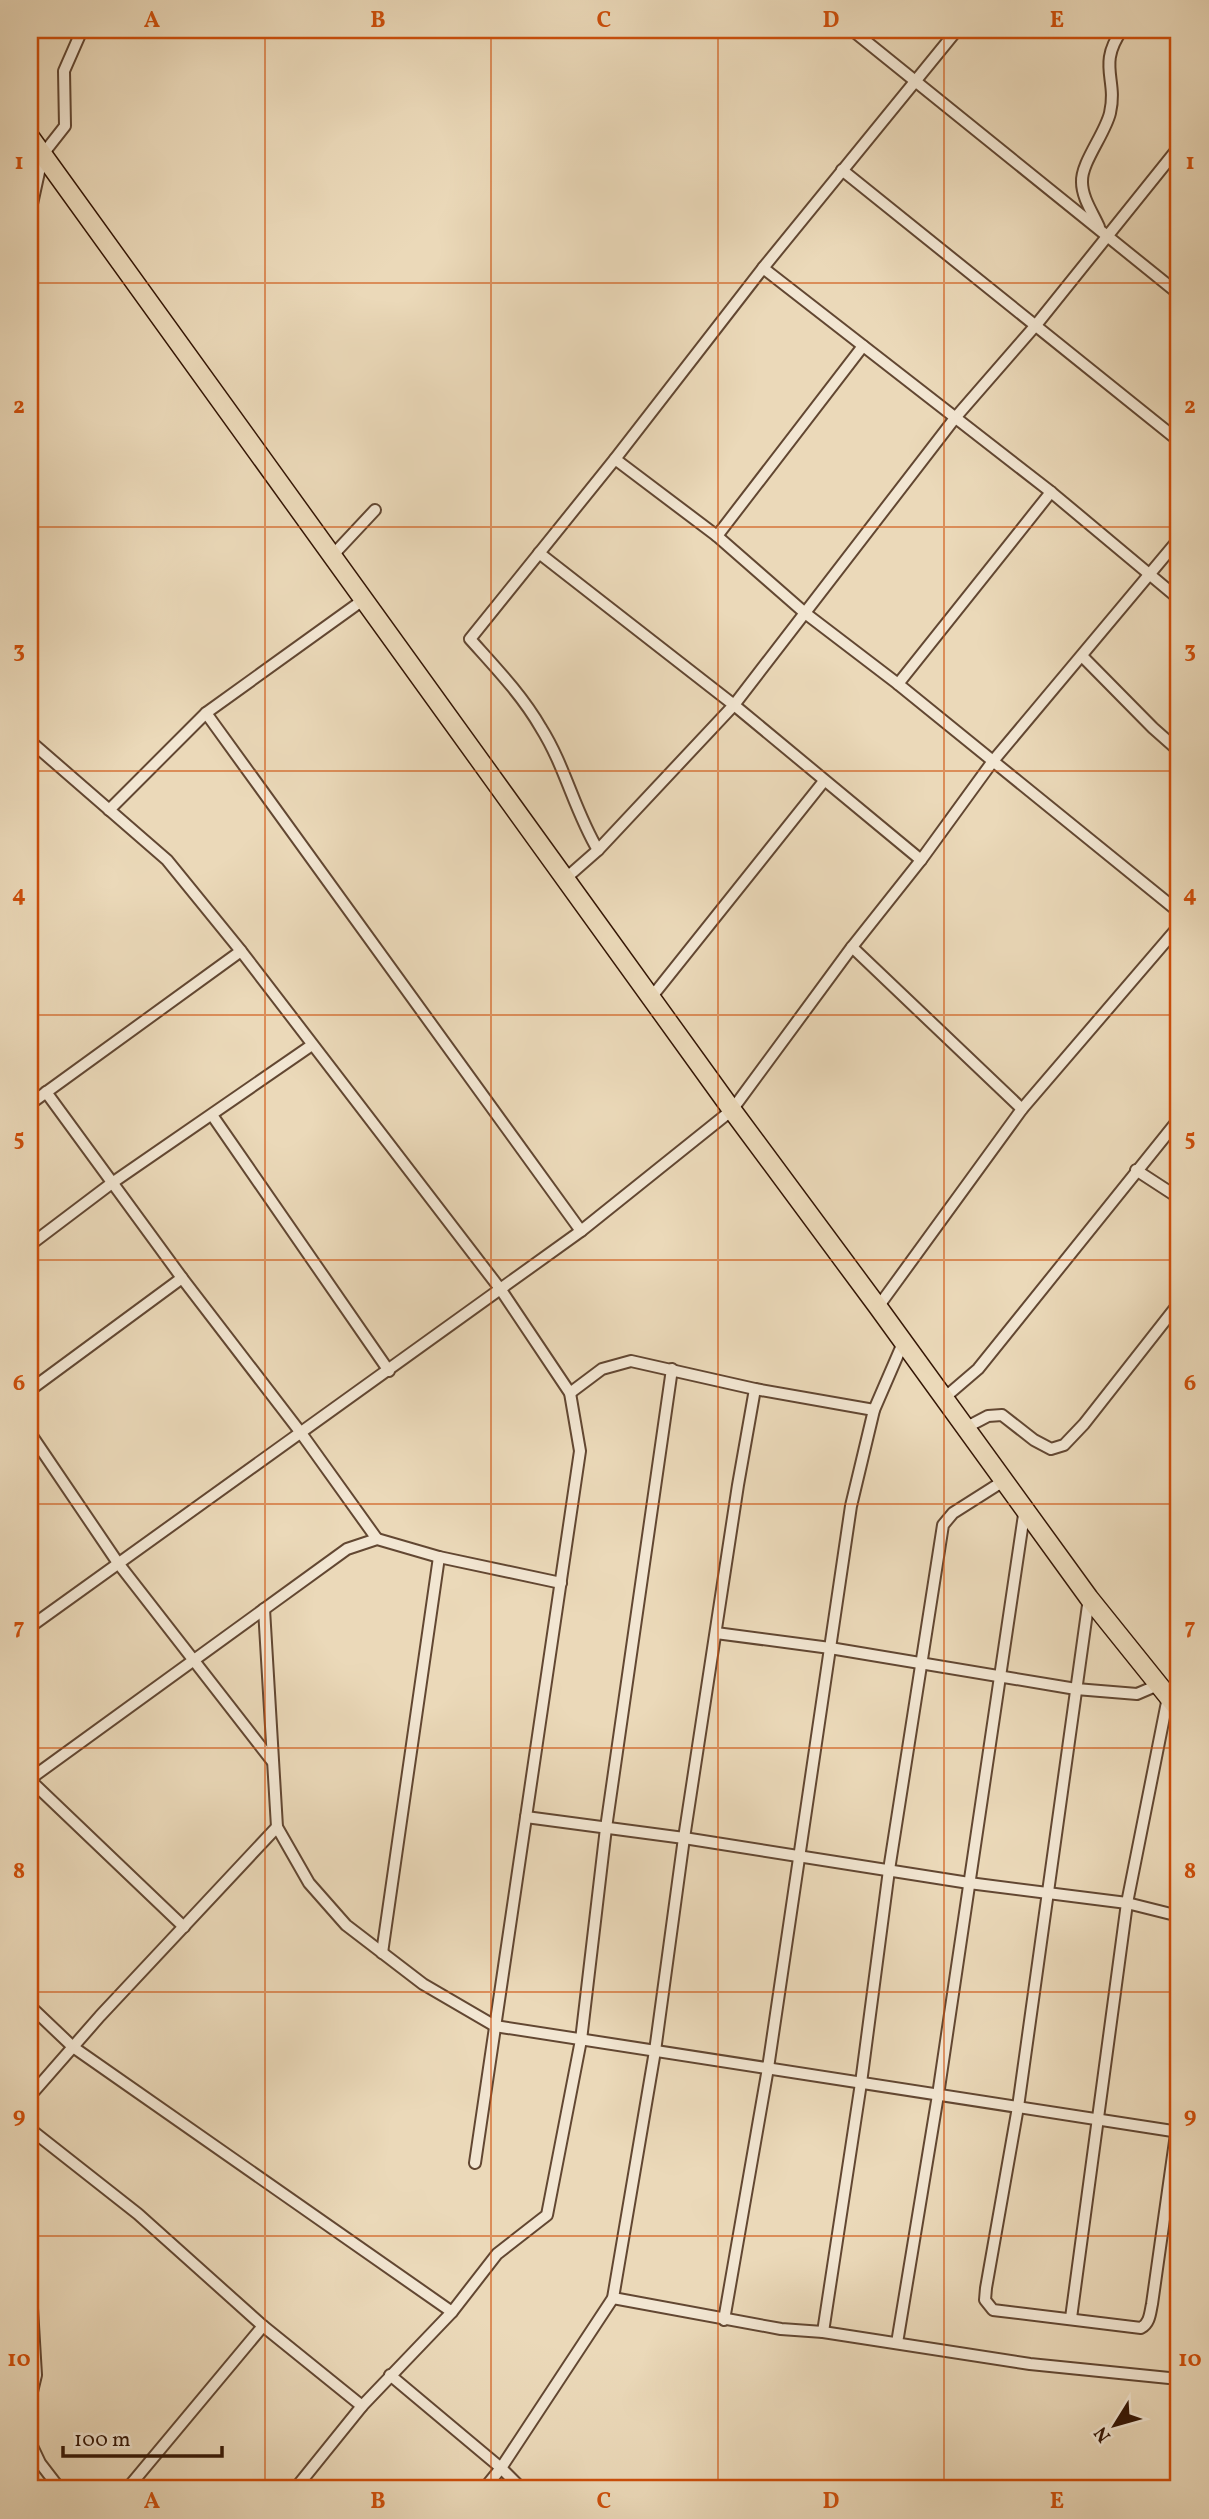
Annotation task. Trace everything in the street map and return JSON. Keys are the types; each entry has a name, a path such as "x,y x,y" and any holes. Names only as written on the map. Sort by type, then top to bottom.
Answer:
{"main road":[{"path":"30,137 650,999 1089,1598 1169,1697"}],"street":[{"path":"30,213 43,154 65,127 64,71 82,30"},
{"path":"852,30 1179,294"},
{"path":"598,850 586,831 565,777 541,728 504,677 470,639 615,459 763,268 957,30"},
{"path":"1104,233 1083,194 1081,179 1106,126 1111,109 1109,55 1122,30"},
{"path":"565,880 598,850 734,705 956,418 1036,325 1104,233 1179,147"},
{"path":"842,170 1179,442"},
{"path":"763,268 1051,492 1179,599"},
{"path":"717,536 863,346"},
{"path":"615,459 717,536 806,613 898,684 1179,912"},
{"path":"898,684 1051,492"},
{"path":"331,557 374,510"},
{"path":"30,1626 501,1290 581,1231 732,1110 993,761 1179,539"},
{"path":"539,553 734,705 921,860"},
{"path":"109,810 206,713 363,600"},
{"path":"1082,656 1179,751"},
{"path":"206,713 581,1231"},
{"path":"30,741 167,859 241,951 501,1290 570,1393 580,1451 475,2163"},
{"path":"650,999 824,781"},
{"path":"878,1307 1022,1110 1179,926"},
{"path":"852,947 1022,1110"},
{"path":"30,1104 241,951"},
{"path":"30,1245 112,1183 312,1045"},
{"path":"46,1093 182,1278 301,1433 377,1539"},
{"path":"212,1115 389,1371"},
{"path":"943,1398 978,1369 1179,1119"},
{"path":"1136,1170 1179,1198"},
{"path":"30,1390 182,1278"},
{"path":"965,1428 988,1416 1002,1415 1034,1440 1051,1449 1064,1445 1084,1424 1179,1303"},
{"path":"724,2320 768,2068 851,1506 874,1410 903,1343"},
{"path":"570,1393 602,1369 631,1361 755,1389 874,1410"},
{"path":"295,2489 362,2406 452,2312 497,2254 547,2215 582,2040 606,1828 672,1369"},
{"path":"484,2489 501,2468 613,2298 655,2051 684,1838 755,1389"},
{"path":"30,1433 118,1563 272,1761"},
{"path":"823,2332 943,1525 953,1513 1005,1480"},
{"path":"897,2343 939,2095 1025,1508"},
{"path":"184,1927 30,1780 347,1549 377,1539 439,1557 561,1583"},
{"path":"382,1953 439,1557"},
{"path":"1089,1598 1018,2107 985,2300 993,2310 1141,2328 1148,2322 1179,2113"},
{"path":"264,1609 277,1827 310,1883 346,1926 423,1984 495,2026 1178,2131"},
{"path":"716,1633 830,1647 1076,1689 1169,1697 1127,1903 1071,2318"},
{"path":"526,1817 684,1838 968,1883 1127,1903 1179,1916"},
{"path":"30,2096 277,1827"},
{"path":"30,2006 73,2047 452,2312"},
{"path":"30,2129 138,2214 263,2326 362,2406"},
{"path":"30,2275 36,2375 30,2400"},
{"path":"613,2298 781,2329 823,2332 1030,2364 1179,2379"},
{"path":"127,2489 263,2326"},
{"path":"390,2375 501,2468 522,2489"},
{"path":"30,2442 40,2463 60,2489"},
{"path":"30,2470 40,2463"}]}
